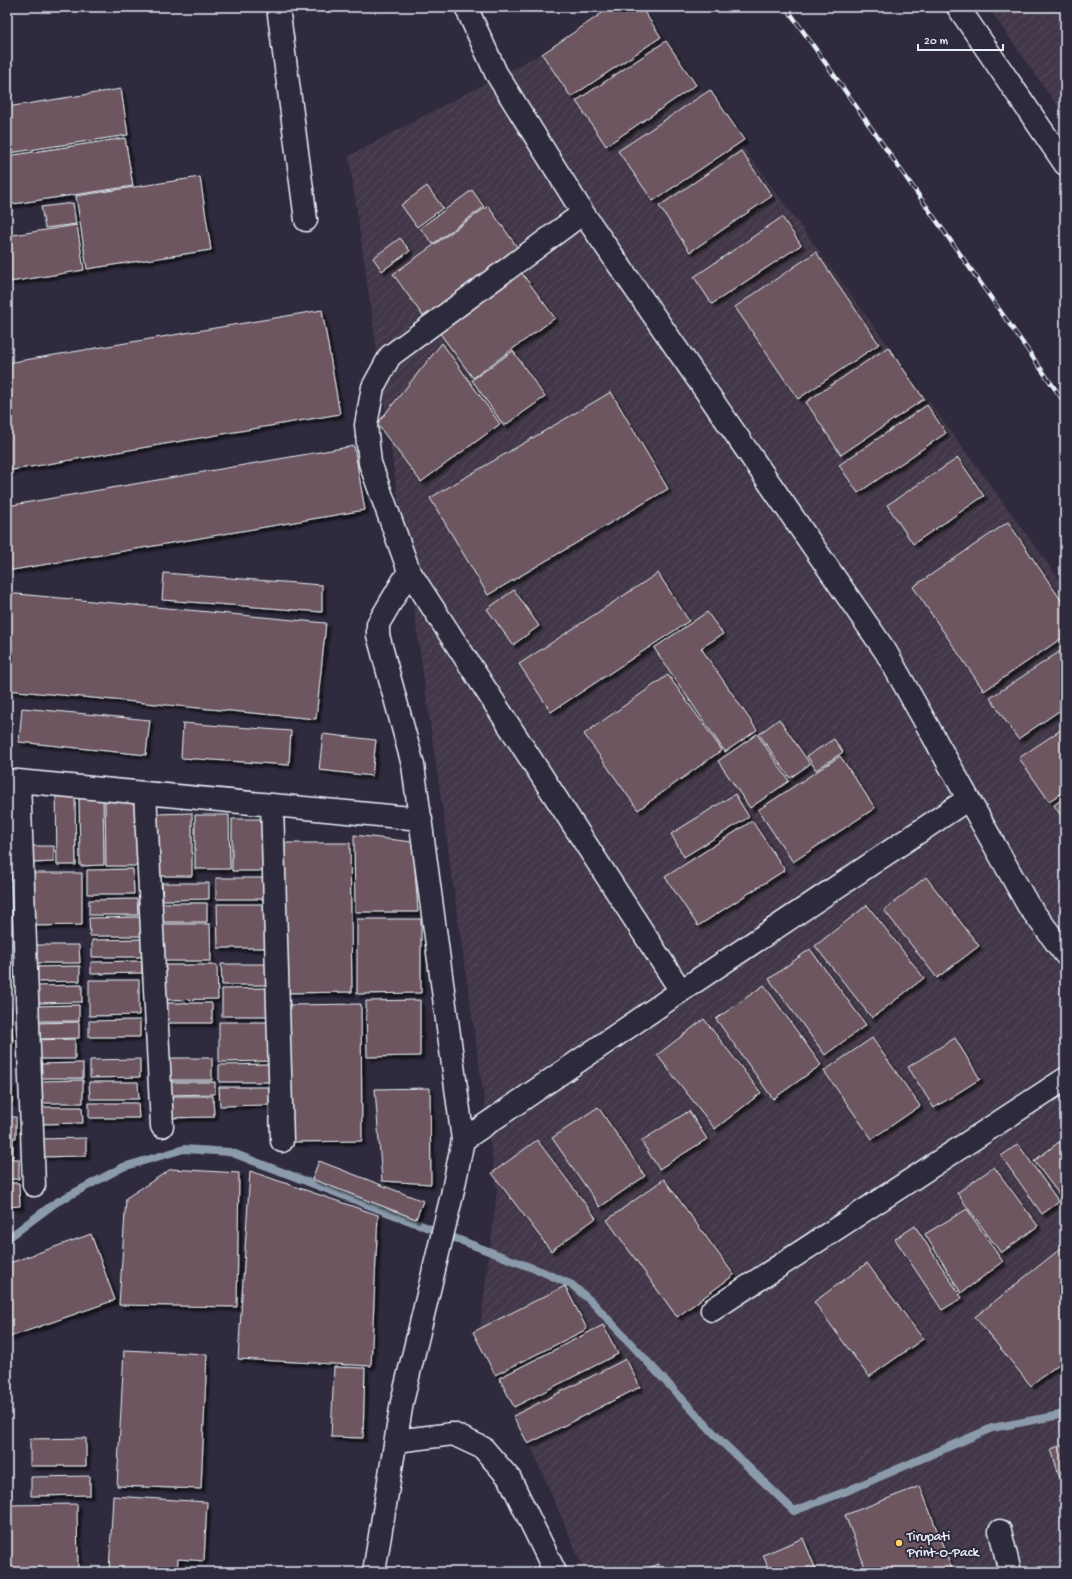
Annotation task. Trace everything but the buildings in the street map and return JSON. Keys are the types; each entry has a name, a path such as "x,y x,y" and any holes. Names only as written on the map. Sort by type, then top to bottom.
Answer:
{"street":[{"path":"278,7 306,220"},
{"path":"466,7 496,73 583,213 886,652 1028,905 1065,954"},
{"path":"958,7 1065,164"},
{"path":"583,213 390,356 373,388 366,425 370,463 409,571 681,991"},
{"path":"374,1572 402,1402 452,1195 463,1140 413,765 378,635 378,624 409,571"},
{"path":"34,1185 13,780 421,819"},
{"path":"145,792 162,1126"},
{"path":"463,1140 681,991 968,799"},
{"path":"272,805 282,1141"},
{"path":"712,1310 1065,1079"},
{"path":"396,1441 453,1434 483,1448 510,1479 555,1572"},
{"path":"1000,1531 1010,1572"}],"shaded area":[{"path":"628,7 640,7 1065,587 1065,1572 585,1572 480,1329 497,1191 349,156"},
{"path":"988,7 1065,7 1065,117"}],"waterway":[{"path":"7,1239 55,1203 123,1167 184,1149 230,1152 543,1272 572,1285 592,1302 722,1442 794,1511 847,1491 992,1428 1065,1414"}],"railway":[{"path":"786,7 1065,403"}],"place":[{"name":"Tirupati Print-O-Pack","path":"899,1543"}]}
